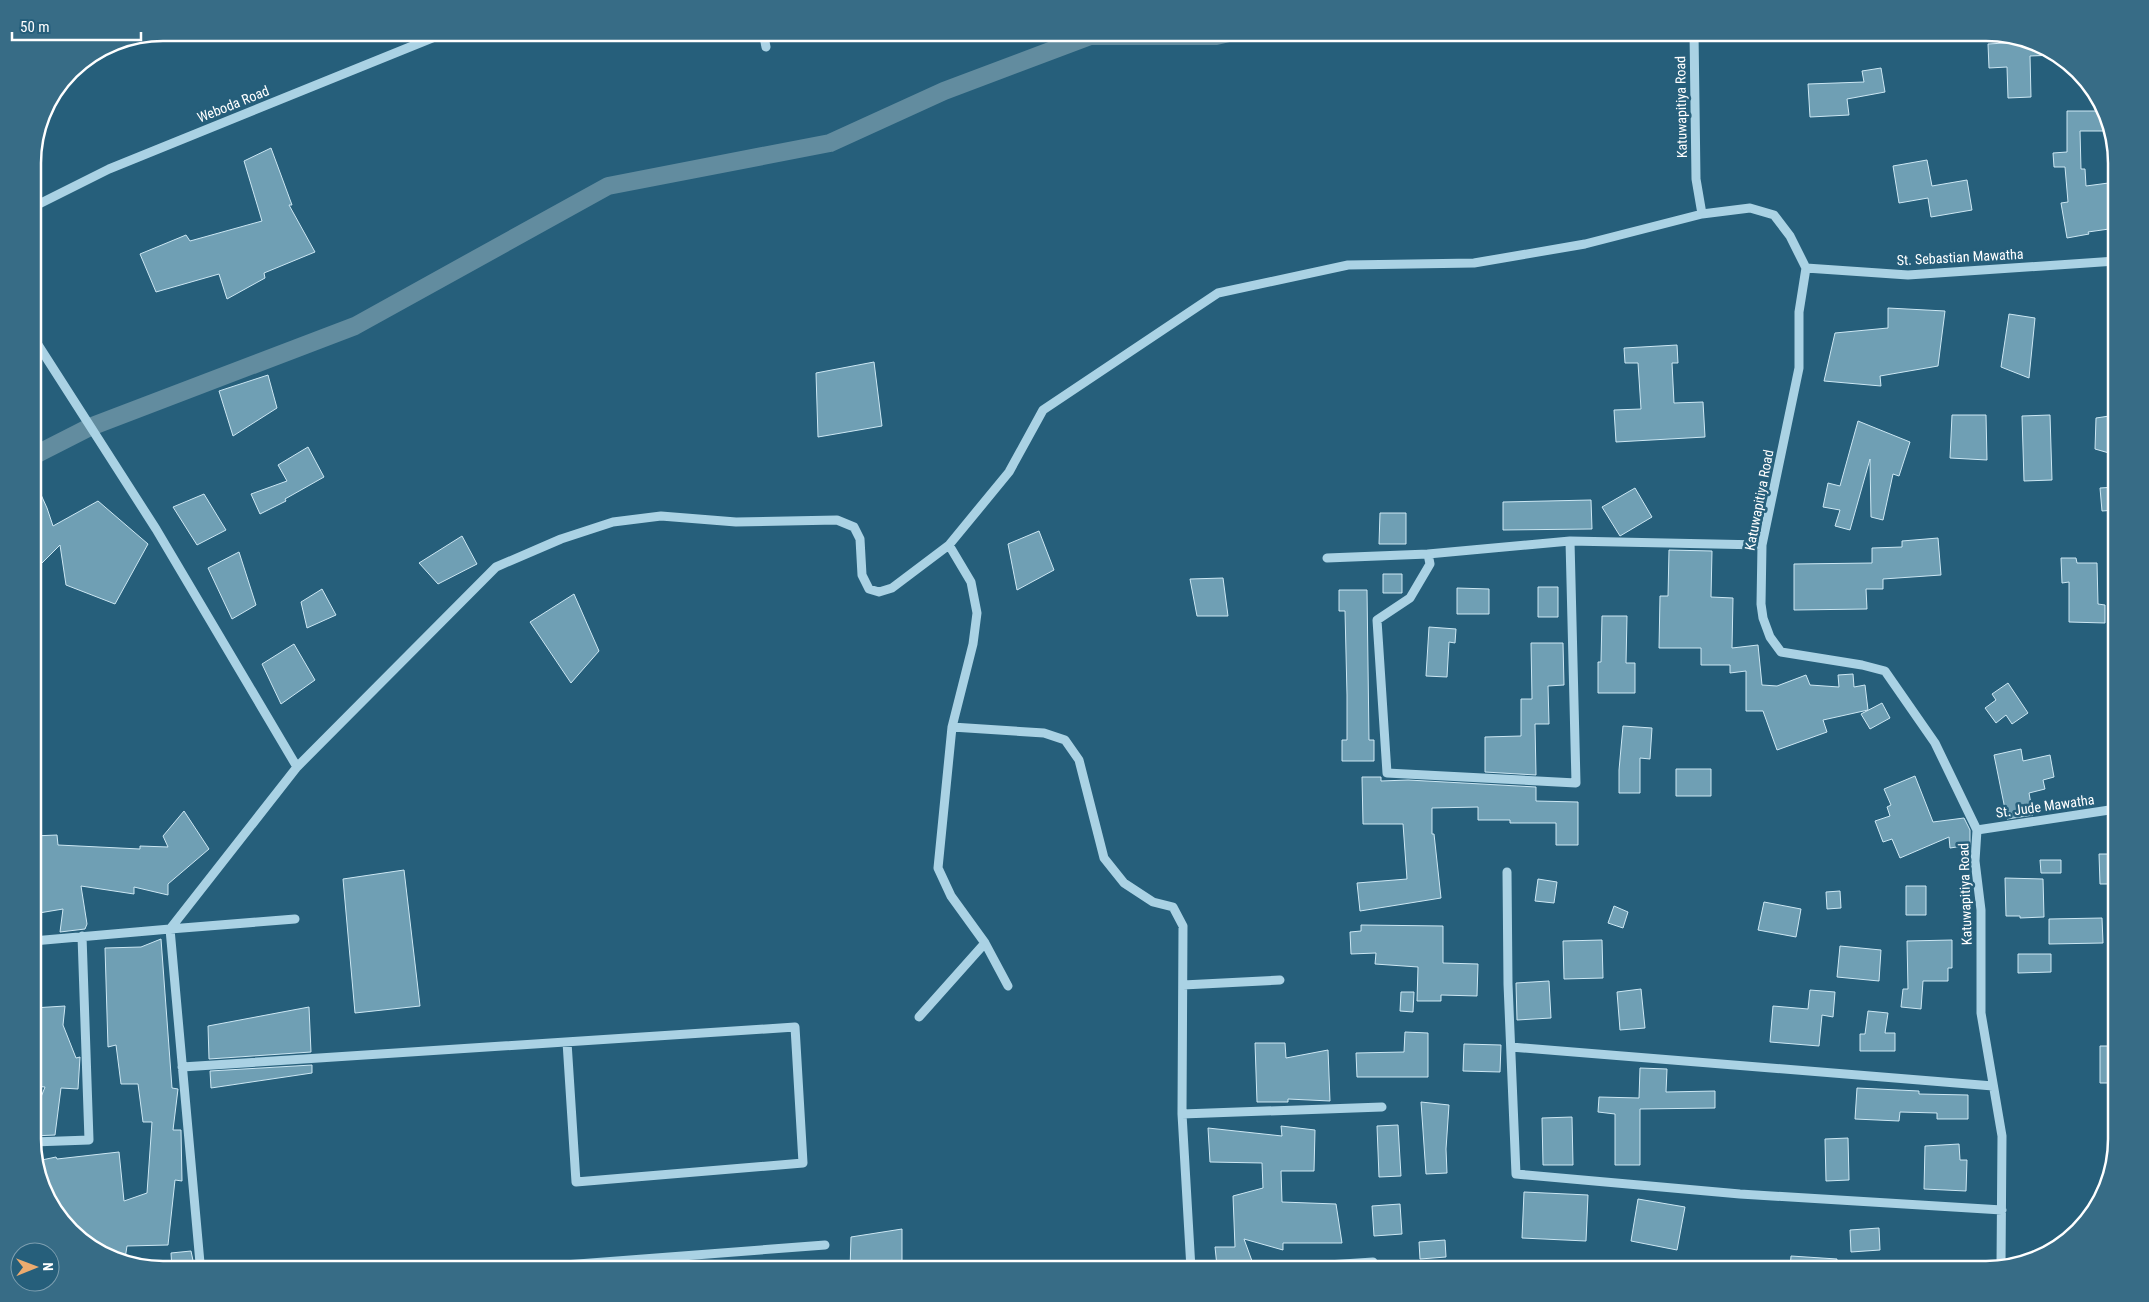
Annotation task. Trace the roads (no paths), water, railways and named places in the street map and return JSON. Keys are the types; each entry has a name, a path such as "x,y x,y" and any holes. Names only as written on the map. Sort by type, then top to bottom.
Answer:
{"street":[{"name":"Weboda Road","path":"42,202 109,169 425,41"},
{"path":"764,41 766,47"},
{"name":"Katuwapitiya Road","path":"1694,41 1696,180 1702,214"},
{"path":"200,1261 170,929 297,767 496,567 561,539 613,522 661,516 736,522 837,520 854,527 860,539 862,575 869,589 879,592 892,588 949,545 1009,472 1043,410 1218,293 1348,265 1474,264 1585,244 1702,214 1750,208 1774,216 1790,236 1806,268"},
{"name":"St. Sebastian Mawatha","path":"1806,268 1908,275 2107,262"},
{"name":"Katuwapitiya Road","path":"1806,268 1799,312 1799,368 1762,545 1761,604 1763,618 1770,637 1781,652 1862,665 1885,671 1935,743 1977,830 1974,861 1981,910 1981,1013 2002,1136 2001,1260"},
{"path":"42,352 156,530 297,767"},
{"path":"1428,554 1430,564 1410,598 1377,620 1387,772 1576,783 1570,541"},
{"path":"1327,558 1428,554 1570,541 1762,545"},
{"path":"949,545 971,582 976,613 973,644 952,728 938,868 950,896 985,943 1008,986"},
{"path":"952,728 1044,733 1065,740 1079,760 1104,858 1124,883 1153,902 1173,907 1183,926 1182,1114 1190,1261"},
{"name":"St. Jude Mawatha","path":"1977,830 2108,810"},
{"path":"1507,872 1508,984 1516,1174 1740,1194 2002,1210"},
{"path":"42,940 295,919"},
{"path":"42,1142 89,1140 82,936"},
{"path":"919,1017 985,943"},
{"path":"1183,985 1280,980"},
{"path":"182,1067 795,1027 803,1163 576,1182 567,1042"},
{"path":"1511,1047 1993,1086"},
{"path":"1182,1114 1382,1107"},
{"path":"625,1261 825,1245"}],"waterway":[{"path":"42,451 90,427 355,326 608,186 830,143 944,91 1077,41"}]}
